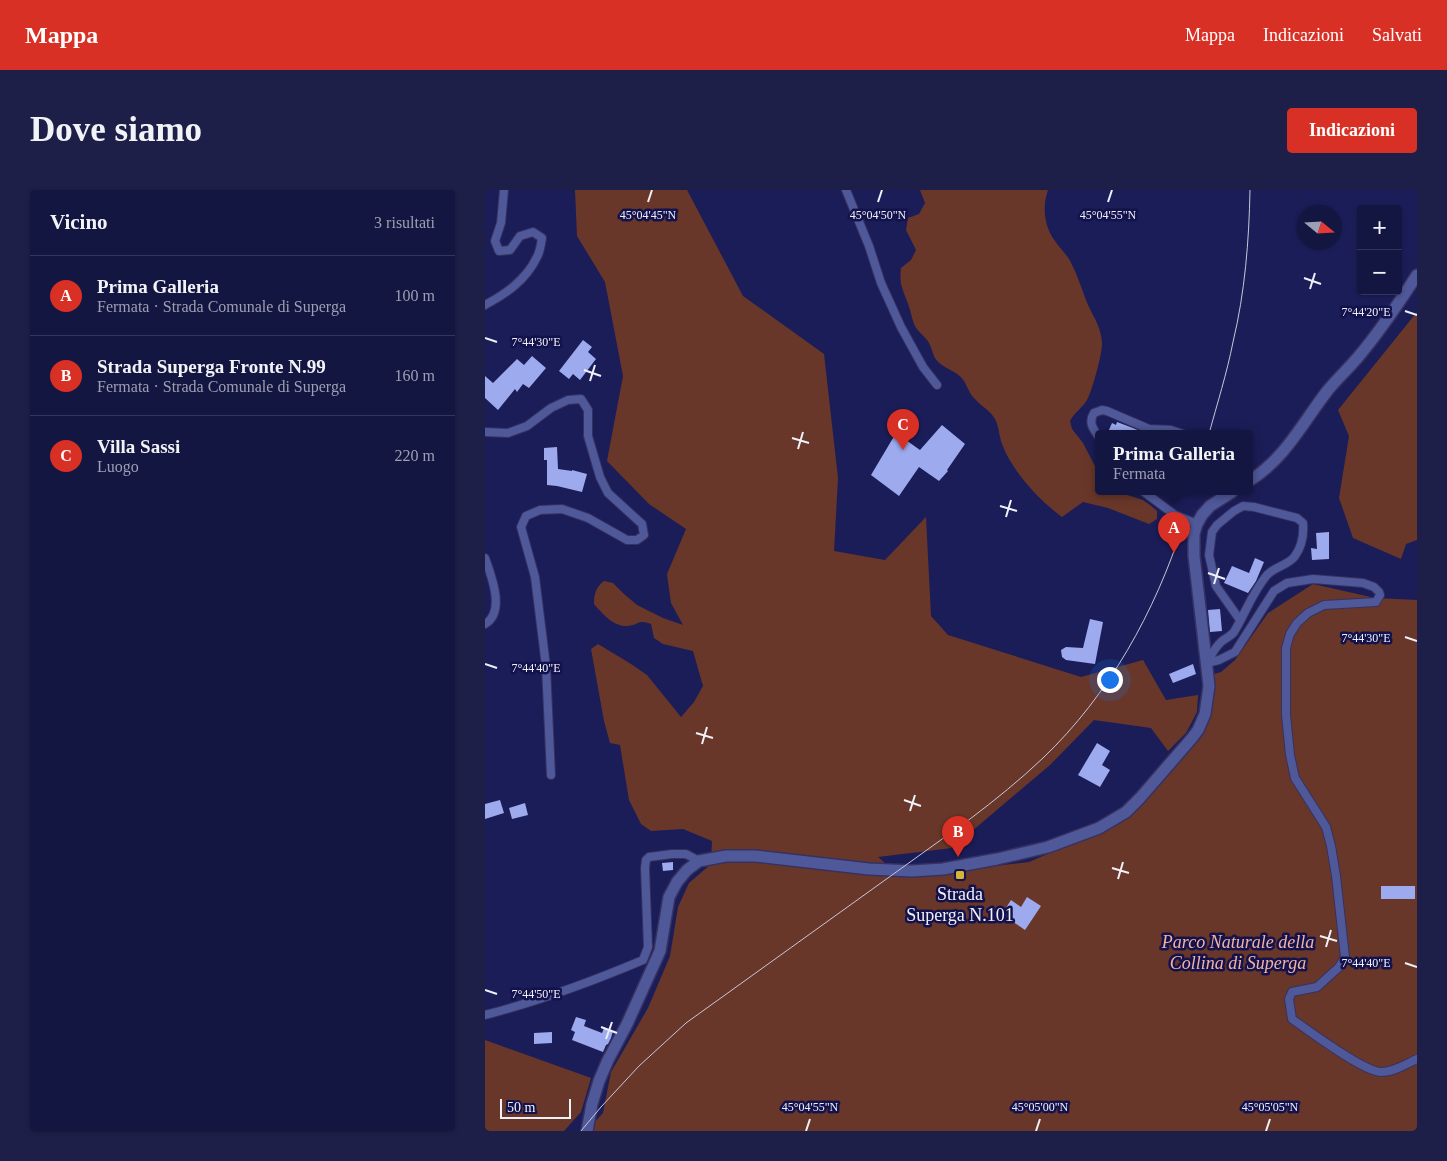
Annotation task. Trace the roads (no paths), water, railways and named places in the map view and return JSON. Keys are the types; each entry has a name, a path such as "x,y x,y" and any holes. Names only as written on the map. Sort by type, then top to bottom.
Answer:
{"street":[{"path":"485,306 505,294 523,279 538,257 542,238 533,232 520,236 510,250 499,251 495,241 501,223 505,190"},
{"path":"846,190 869,246 881,283 901,327 923,367 937,385"},
{"path":"1253,478 1268,468 1287,448 1329,389 1365,348 1417,275"},
{"path":"485,432 509,433 527,426 551,408 568,400 581,399 588,410 588,436 600,477 608,493 642,524 644,535 637,540 627,540 588,518 562,510 540,510 525,516 521,526 535,577 546,666 551,775"},
{"path":"1095,431 1091,421 1094,413 1102,410 1149,429 1168,430"},
{"path":"1148,495 1175,515 1197,524"},
{"path":"587,1131 592,1104 605,1067 660,951 669,897 677,882 687,870 699,861 726,856 755,856 869,869 912,871 943,869 1048,847 1076,837 1099,828 1126,812 1141,798 1192,738 1203,722 1209,693 1193,545 1197,524 1202,515 1210,506 1227,495"},
{"path":"1207,663 1215,649 1233,634 1253,595 1269,573 1293,559 1300,548 1304,532 1303,523 1297,518 1243,506 1225,517 1212,532 1209,555 1216,586 1240,620"},
{"path":"485,558 497,599 493,615 485,624"},
{"path":"1207,663 1219,660 1235,652 1274,591 1287,583 1313,578 1363,583 1375,587 1379,592 1380,595 1376,602 1324,605 1307,613 1290,634 1286,648 1286,715 1290,755 1295,778 1325,827 1331,846 1345,957 1339,967 1317,987 1292,992 1289,999 1292,1019 1363,1067 1380,1072 1397,1069 1417,1059"},
{"path":"485,1015 554,995 643,960 647,947 646,860 649,856 686,854 699,861"}],"tram line":[{"path":"1210,430 1228,365 1241,304 1249,228 1250,190"},
{"path":"581,1131 639,1066 686,1023 970,819 1043,758 1089,707 1127,651 1159,589 1183,525"}],"place":[{"name":"Villa Sassi","path":"903,450"},
{"name":"Prima Galleria","path":"1174,553"},
{"name":"Strada Superga Fronte N.99","path":"958,857"},
{"name":"Strada Superga N.101","path":"960,875"}],"park label":[{"name":"Parco Naturale della Collina di Superga","path":"1238,952"}]}
